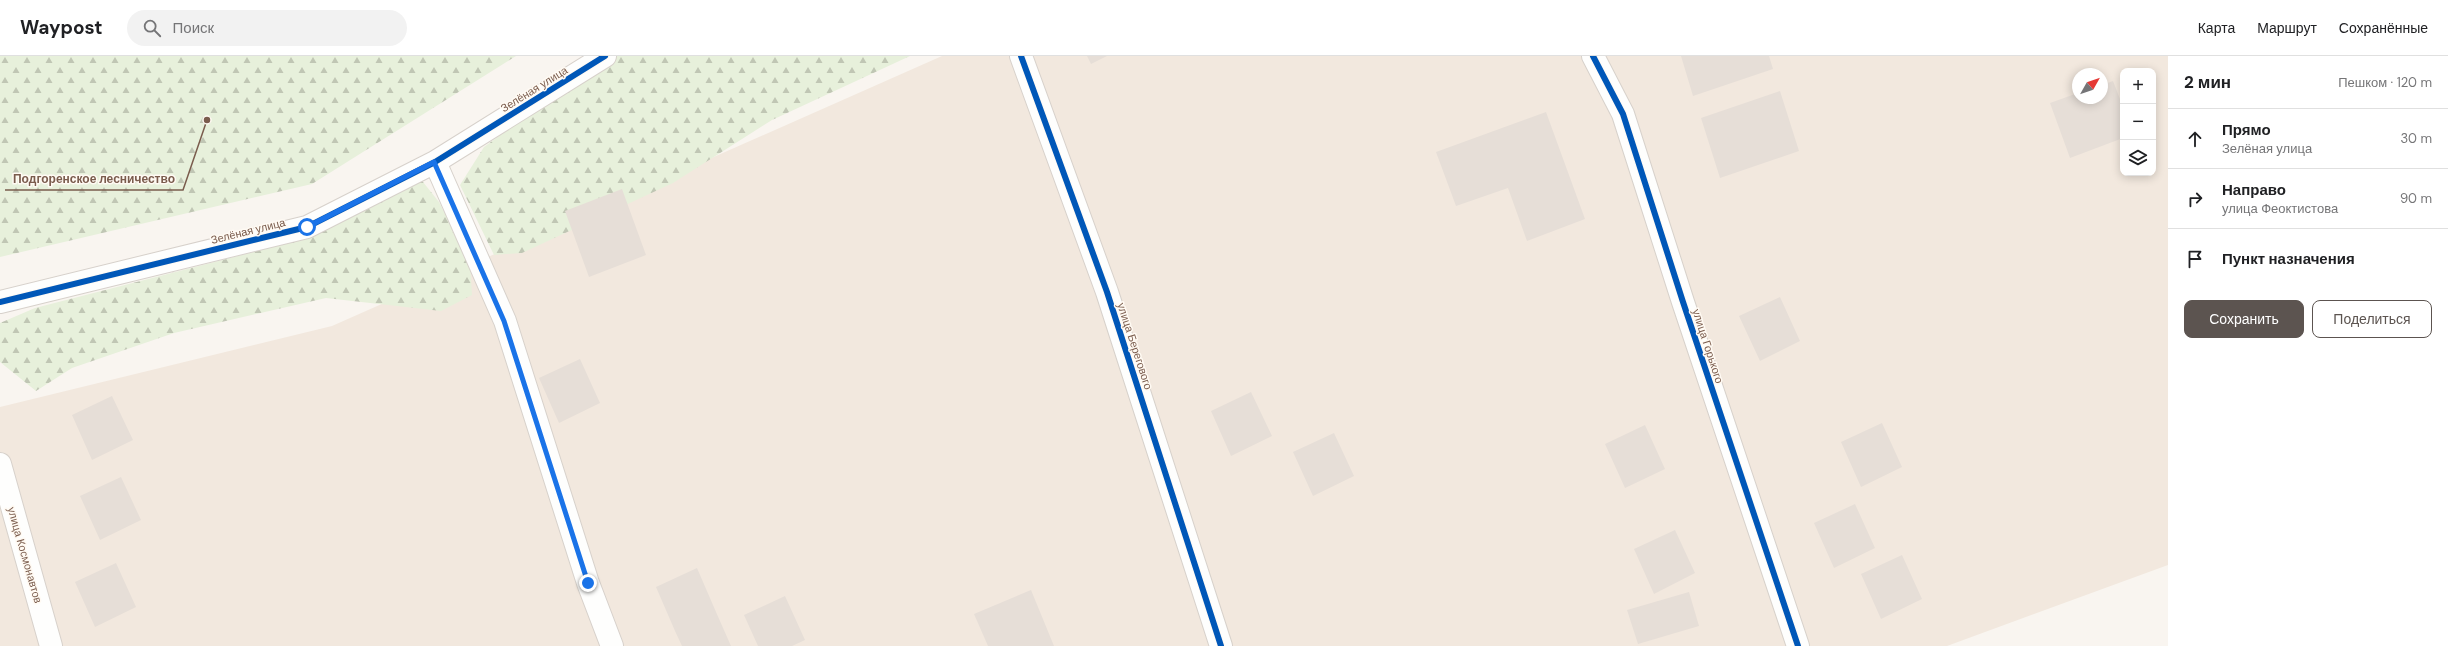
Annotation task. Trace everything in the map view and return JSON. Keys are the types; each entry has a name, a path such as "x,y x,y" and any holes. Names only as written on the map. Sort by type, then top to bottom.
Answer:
{"street":[{"name":"Зелёная улица","path":"0,302 307,227 434,162 605,56"},
{"name":"улица Берегового","path":"1021,56 1107,292 1221,646"},
{"name":"улица Горького","path":"1593,56 1623,114 1683,302 1798,646"},
{"path":"434,162 504,321 588,583 612,646"},
{"name":"улица Космонавтов","path":"0,464 51,646"}],"shaded area":[{"path":"942,56 2168,56 2168,565 1947,646 0,646 0,407 332,326"}],"green space":[{"path":"0,56 516,56 312,184 0,257"},
{"path":"608,56 910,56 772,120 673,183 522,253 494,255 460,185 484,147"},
{"path":"415,172 439,202 470,262 472,295 441,311 326,298 174,333 72,368 36,391 0,362 0,323 35,308 312,237"}],"building":[{"path":"1087,56 1107,56 1091,64"},
{"path":"1681,56 1769,56 1773,69 1693,96"},
{"path":"2113,81 2120,99 2120,139 2070,158 2050,103 2072,95 2072,104 2108,104 2108,83"},
{"path":"1780,91 1799,151 1720,178 1701,118"},
{"path":"1546,112 1585,219 1527,241 1508,188 1456,206 1436,152"},
{"path":"622,189 646,255 589,277 565,211"},
{"path":"1780,297 1800,341 1760,361 1739,316"},
{"path":"580,359 600,403 559,423 539,378"},
{"path":"1251,392 1272,436 1231,456 1211,411"},
{"path":"112,396 133,440 92,460 72,415"},
{"path":"1882,423 1902,467 1861,487 1841,442"},
{"path":"1645,425 1665,469 1625,488 1605,444"},
{"path":"1334,433 1354,476 1313,496 1293,452"},
{"path":"121,477 141,520 100,540 80,496"},
{"path":"1855,504 1875,548 1834,568 1814,523"},
{"path":"1675,530 1695,573 1654,594 1634,549"},
{"path":"1902,555 1922,599 1881,619 1861,574"},
{"path":"116,563 136,607 95,627 75,582"},
{"path":"697,568 731,646 682,646 675,631 656,587"},
{"path":"1031,590 1054,646 988,646 974,614"},
{"path":"1689,592 1699,626 1638,644 1627,610"},
{"path":"785,596 805,640 792,646 758,646 744,615"}],"cycle path":[{"path":"0,302 307,227 435,162 605,56"},
{"path":"1021,56 1107,292 1221,646"},
{"path":"1593,56 1623,114 1683,302 1798,646"}],"place":[{"name":"Подгоренское лесничество","path":"207,120"}],"route":[{"path":"307,227 434,162 454,203 504,321 588,583"}]}
